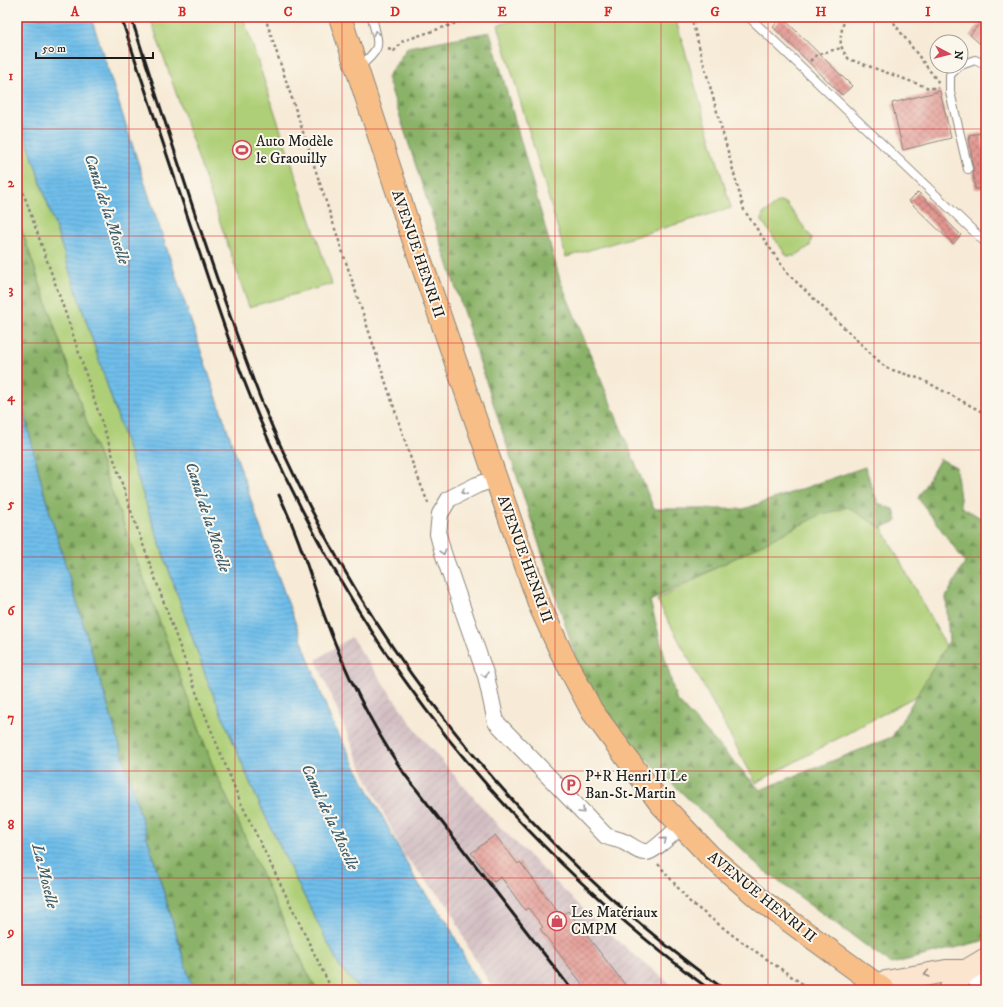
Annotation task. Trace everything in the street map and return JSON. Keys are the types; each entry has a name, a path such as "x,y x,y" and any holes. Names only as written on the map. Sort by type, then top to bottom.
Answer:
{"main road":[{"name":"AVENUE HENRI II","path":"340,17 407,221 540,606 561,652 592,711 660,803 709,855 762,901 879,987"}],"street":[{"path":"495,479 477,485 449,499 440,514 438,534 443,553 486,676 496,722 606,836 614,840 622,841 639,851 647,852 654,850 681,826"},
{"path":"950,990 966,971 986,959"},
{"path":"879,987 946,971 966,971 986,989"}],"lane":[{"path":"357,68 374,53 378,45 372,17"},
{"path":"749,17 986,243"},
{"path":"969,62 975,60 986,65"},
{"path":"951,74 950,92 968,169"}],"path":[{"path":"265,17 412,462 426,500 433,509 440,514"},
{"path":"378,45 394,51 403,41 474,17"},
{"path":"691,17 744,210 787,273 886,368 921,379 986,414"},
{"path":"845,17 840,42 841,48 849,59 929,88 942,88 896,26 892,17"},
{"path":"803,69 818,54 841,48"},
{"path":"17,175 132,514 199,700 240,801 332,990"},
{"path":"647,852 690,902 735,937 812,990"}],"shaded area":[{"path":"351,637 420,736 496,823 583,909 633,954 678,990 494,990 469,949 450,908 404,855 361,766 316,660"}],"green space":[{"name":"Auto Modèle le Graouilly","path":"150,17 243,17 332,284 249,307"},
{"path":"525,17 675,17 731,208 566,257 498,25"},
{"path":"490,32 560,280 654,509 744,509 865,467 878,503 894,510 897,521 881,528 848,507 820,515 650,601 676,699 760,790 892,737 949,641 946,597 965,562 918,498 940,459 956,467 961,507 983,519 986,519 986,940 891,964 762,869 592,707 387,77 408,47"},
{"path":"17,110 149,513 206,677 254,792 294,876 340,967 360,990 317,990 306,970 215,772 96,449 17,216"},
{"path":"779,202 786,203 812,238 810,246 795,256 787,256 762,221 763,214"},
{"path":"17,216 96,449 215,772 306,970 317,990 193,990 44,493 17,384"},
{"path":"861,489 960,672 756,783 657,600"}],"water":[{"name":"Canal de la Moselle","path":"17,17 91,17 144,181 258,521 331,720 417,882 448,923 471,971 485,990 360,990 340,967 294,876 254,792 206,677 149,513 17,110"},
{"name":"La Moselle","path":"17,384 44,493 193,990 17,990"}],"building":[{"path":"782,17 852,86 842,95 773,27"},
{"path":"986,17 986,49 970,35"},
{"path":"940,91 951,138 903,150 892,103"},
{"path":"982,133 986,188 975,189 969,135"},
{"path":"918,192 961,235 953,244 909,201"},
{"name":"Les Matériaux CMPM","path":"495,835 518,864 520,862 561,916 568,911 629,990 587,990 540,929 543,927 528,908 525,910 501,877 494,882 471,853"}],"railway":[{"path":"121,17 219,312 258,416 295,496 324,551 355,604 423,705 461,754 501,800 543,845 603,903 645,939 710,990"},
{"path":"131,17 196,217 252,377 300,487 345,571 395,651 451,728 513,800 579,868 650,932 725,990"},
{"path":"279,495 298,540 324,615 341,657 350,678 381,738 406,776 572,990"}],"place":[{"name":"Auto Modèle le Graouilly","path":"242,150"},
{"name":"P+R Henri II Le Ban-St-Martin","path":"571,785"},
{"name":"Les Matériaux CMPM","path":"557,921"}]}
